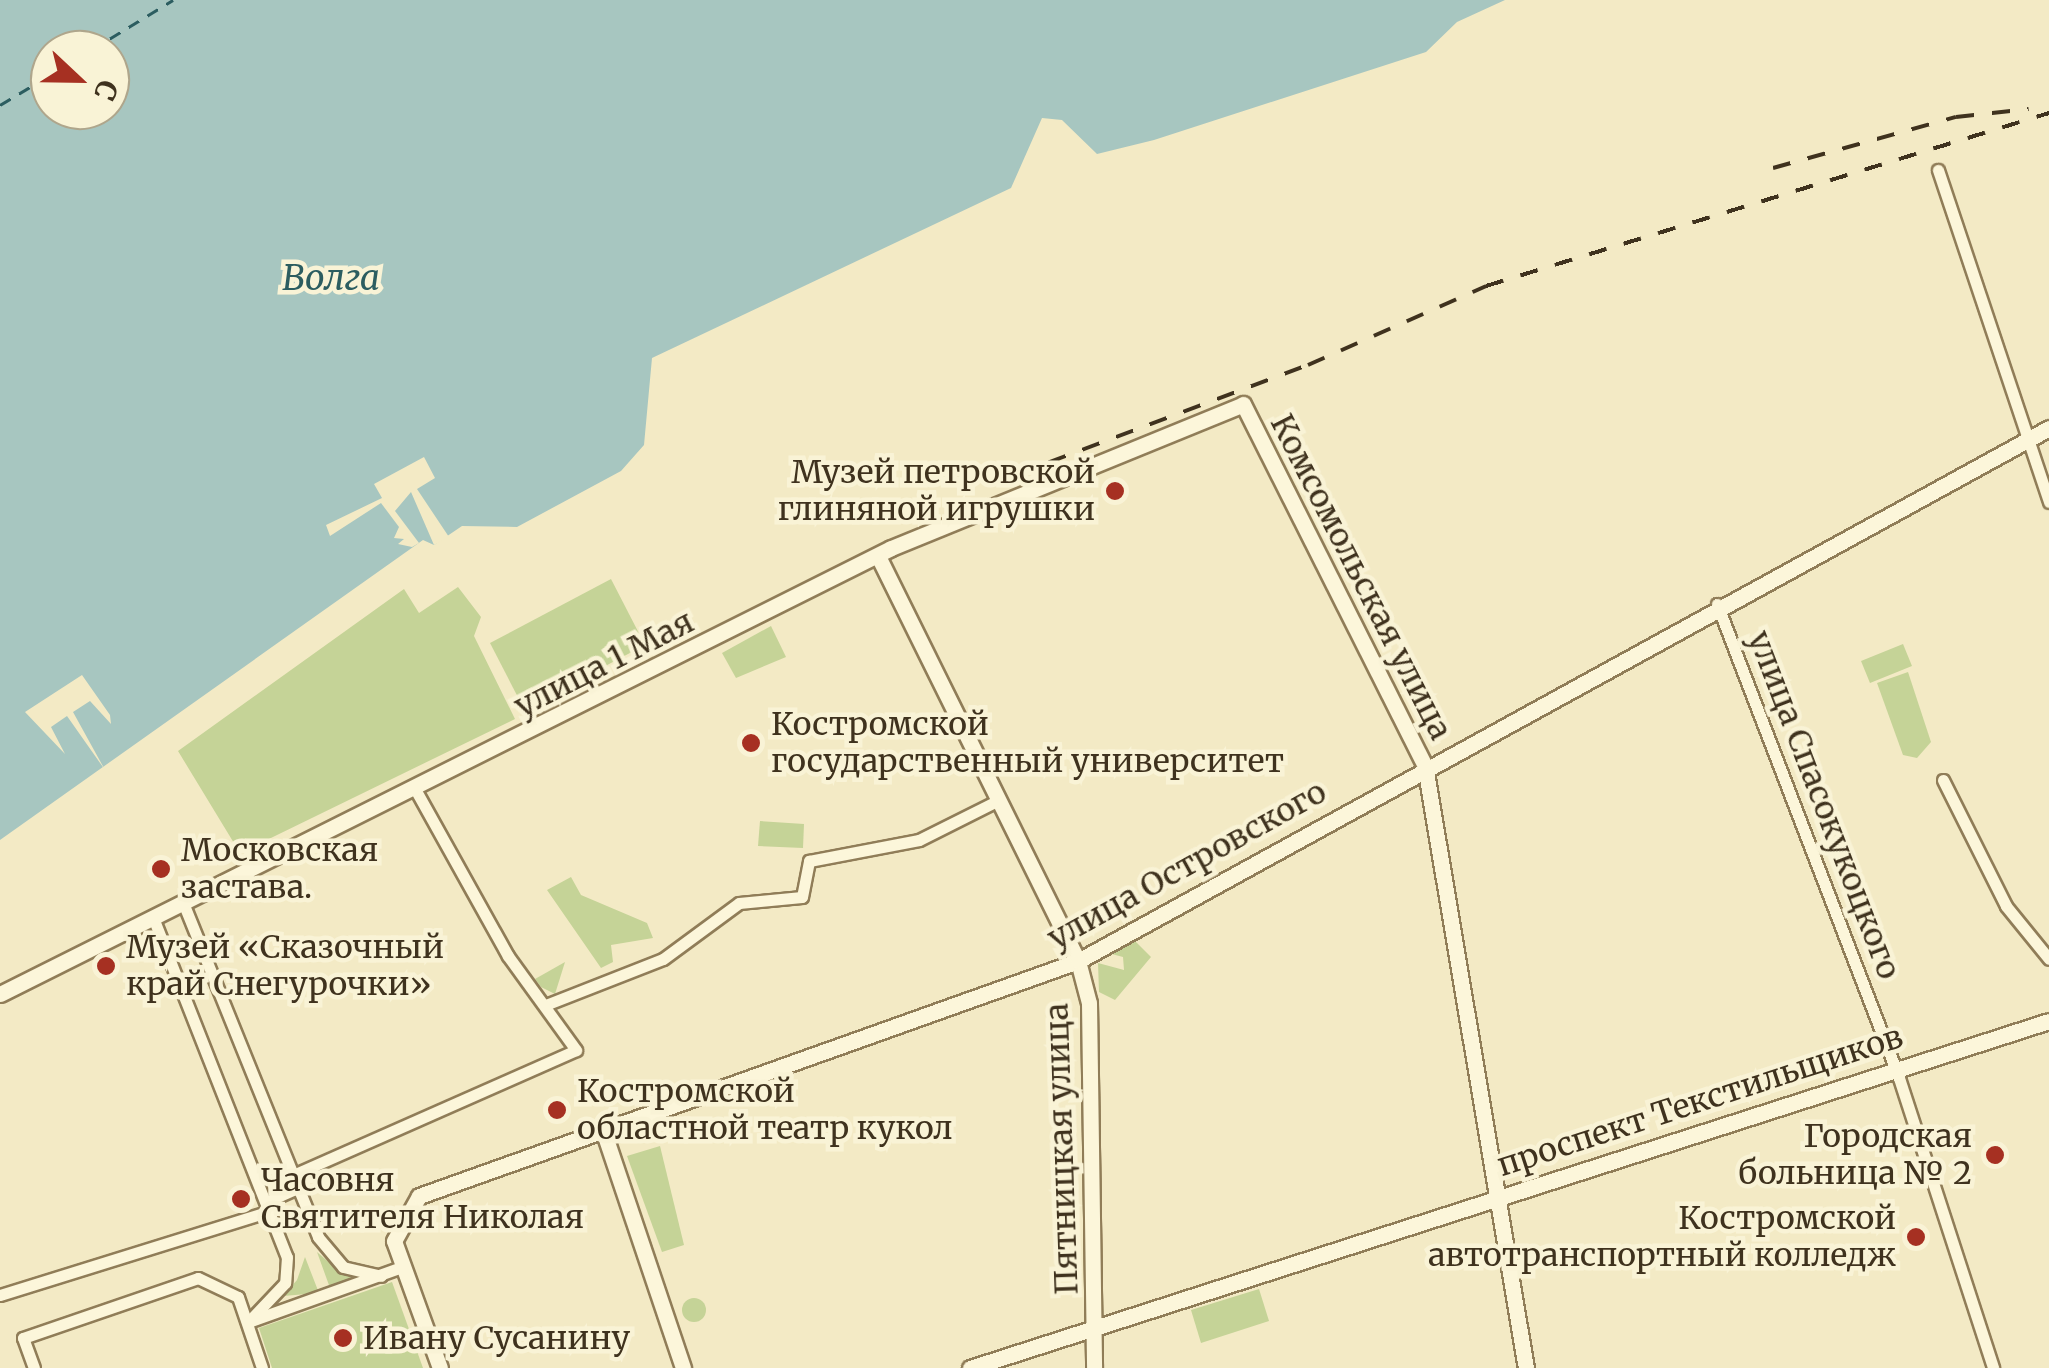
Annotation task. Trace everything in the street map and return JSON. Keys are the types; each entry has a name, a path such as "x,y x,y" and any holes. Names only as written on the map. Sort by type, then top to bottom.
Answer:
{"street":[{"path":"1938,170 2049,502"},
{"name":"улица 1 Мая","path":"0,994 416,791 878,556 1243,404"},
{"name":"Комсомольская улица","path":"1243,404 1424,766 1526,1368"},
{"name":"улица Островского","path":"440,1368 402,1267 398,1221 419,1196 1078,961 1717,604 2049,428"},
{"name":"Пятницкая улица","path":"878,556 1078,961 1089,1003 1094,1368"},
{"name":"улица Спасокукоцкого","path":"1717,604 1895,1068 1994,1368"},
{"path":"1943,780 2006,906 2049,959"},
{"path":"293,1175 576,1050 548,1004 508,956 416,791"},
{"path":"548,1004 662,958 711,915 802,897 810,861 919,840 998,800"},
{"path":"184,906 330,1259 381,1276"},
{"path":"154,920 290,1270 248,1322"},
{"name":"проспект Текстильщиков","path":"970,1368 1495,1195 2049,1021"},
{"path":"604,1133 683,1368"},
{"path":"0,1295 268,1207 298,1188"},
{"path":"248,1322 402,1267"},
{"path":"34,1368 22,1338 215,1279 238,1297 262,1368"}],"green space":[{"path":"611,579 645,645 524,709 490,643"},
{"path":"458,587 481,617 474,636 515,719 240,853 178,751 404,589 419,613"},
{"path":"771,626 786,657 736,678 722,653"},
{"path":"1903,644 1912,666 1870,683 1861,661"},
{"path":"1908,672 1931,742 1917,758 1903,755 1877,683"},
{"path":"760,821 804,824 803,848 758,846"},
{"path":"571,877 581,895 647,923 653,938 611,945 613,962 601,968 547,890"},
{"path":"1133,939 1151,957 1115,1000 1099,992 1098,963 1124,970 1123,957 1108,953"},
{"path":"565,962 555,994 541,987 535,979"},
{"path":"660,1146 684,1245 662,1252 627,1156"},
{"path":"317,1252 339,1271 359,1278 330,1288"},
{"path":"305,1257 319,1293 283,1296 297,1280"},
{"path":"392,1282 423,1368 272,1368 259,1328"},
{"path":"1259,1289 1269,1321 1201,1343 1191,1310"},
{"path":"694,1298 706,1310 694,1322 682,1310"}],"water":[{"name":"Волга","path":"0,0 1505,0 1457,22 1426,52 1154,140 1097,154 1062,120 1042,118 1011,188 652,358 644,445 621,471 517,527 462,526 434,545 423,540 0,840"}],"pier":[{"path":"424,457 435,478 417,489 449,537 434,545 411,492 395,511 419,543 412,547 398,544 404,539 394,538 399,527 381,503 330,536 326,525 382,498 374,484"},
{"path":"82,675 110,715 111,724 90,701 73,712 105,770 67,716 51,727 65,754 25,712"}],"ferry route":[{"path":"124,30 173,0"},
{"path":"0,105 30,87"}],"railway":[{"path":"1773,168 1956,117 2029,109"},
{"path":"1015,475 1308,365 1486,286 2049,113"}],"place":[{"name":"Музей петровской глиняной игрушки","path":"1115,491"},
{"name":"Костромской государственный университет","path":"751,743"},
{"name":"Московская застава.","path":"161,869"},
{"name":"Музей «Сказочный край Снегурочки»","path":"106,966"},
{"name":"Костромской областной театр кукол","path":"557,1110"},
{"name":"Городская больница № 2","path":"1995,1155"},
{"name":"Часовня Святителя Николая","path":"241,1199"},
{"name":"Костромской автотранспортный колледж","path":"1916,1237"},
{"name":"Ивану Сусанину","path":"343,1338"}]}
